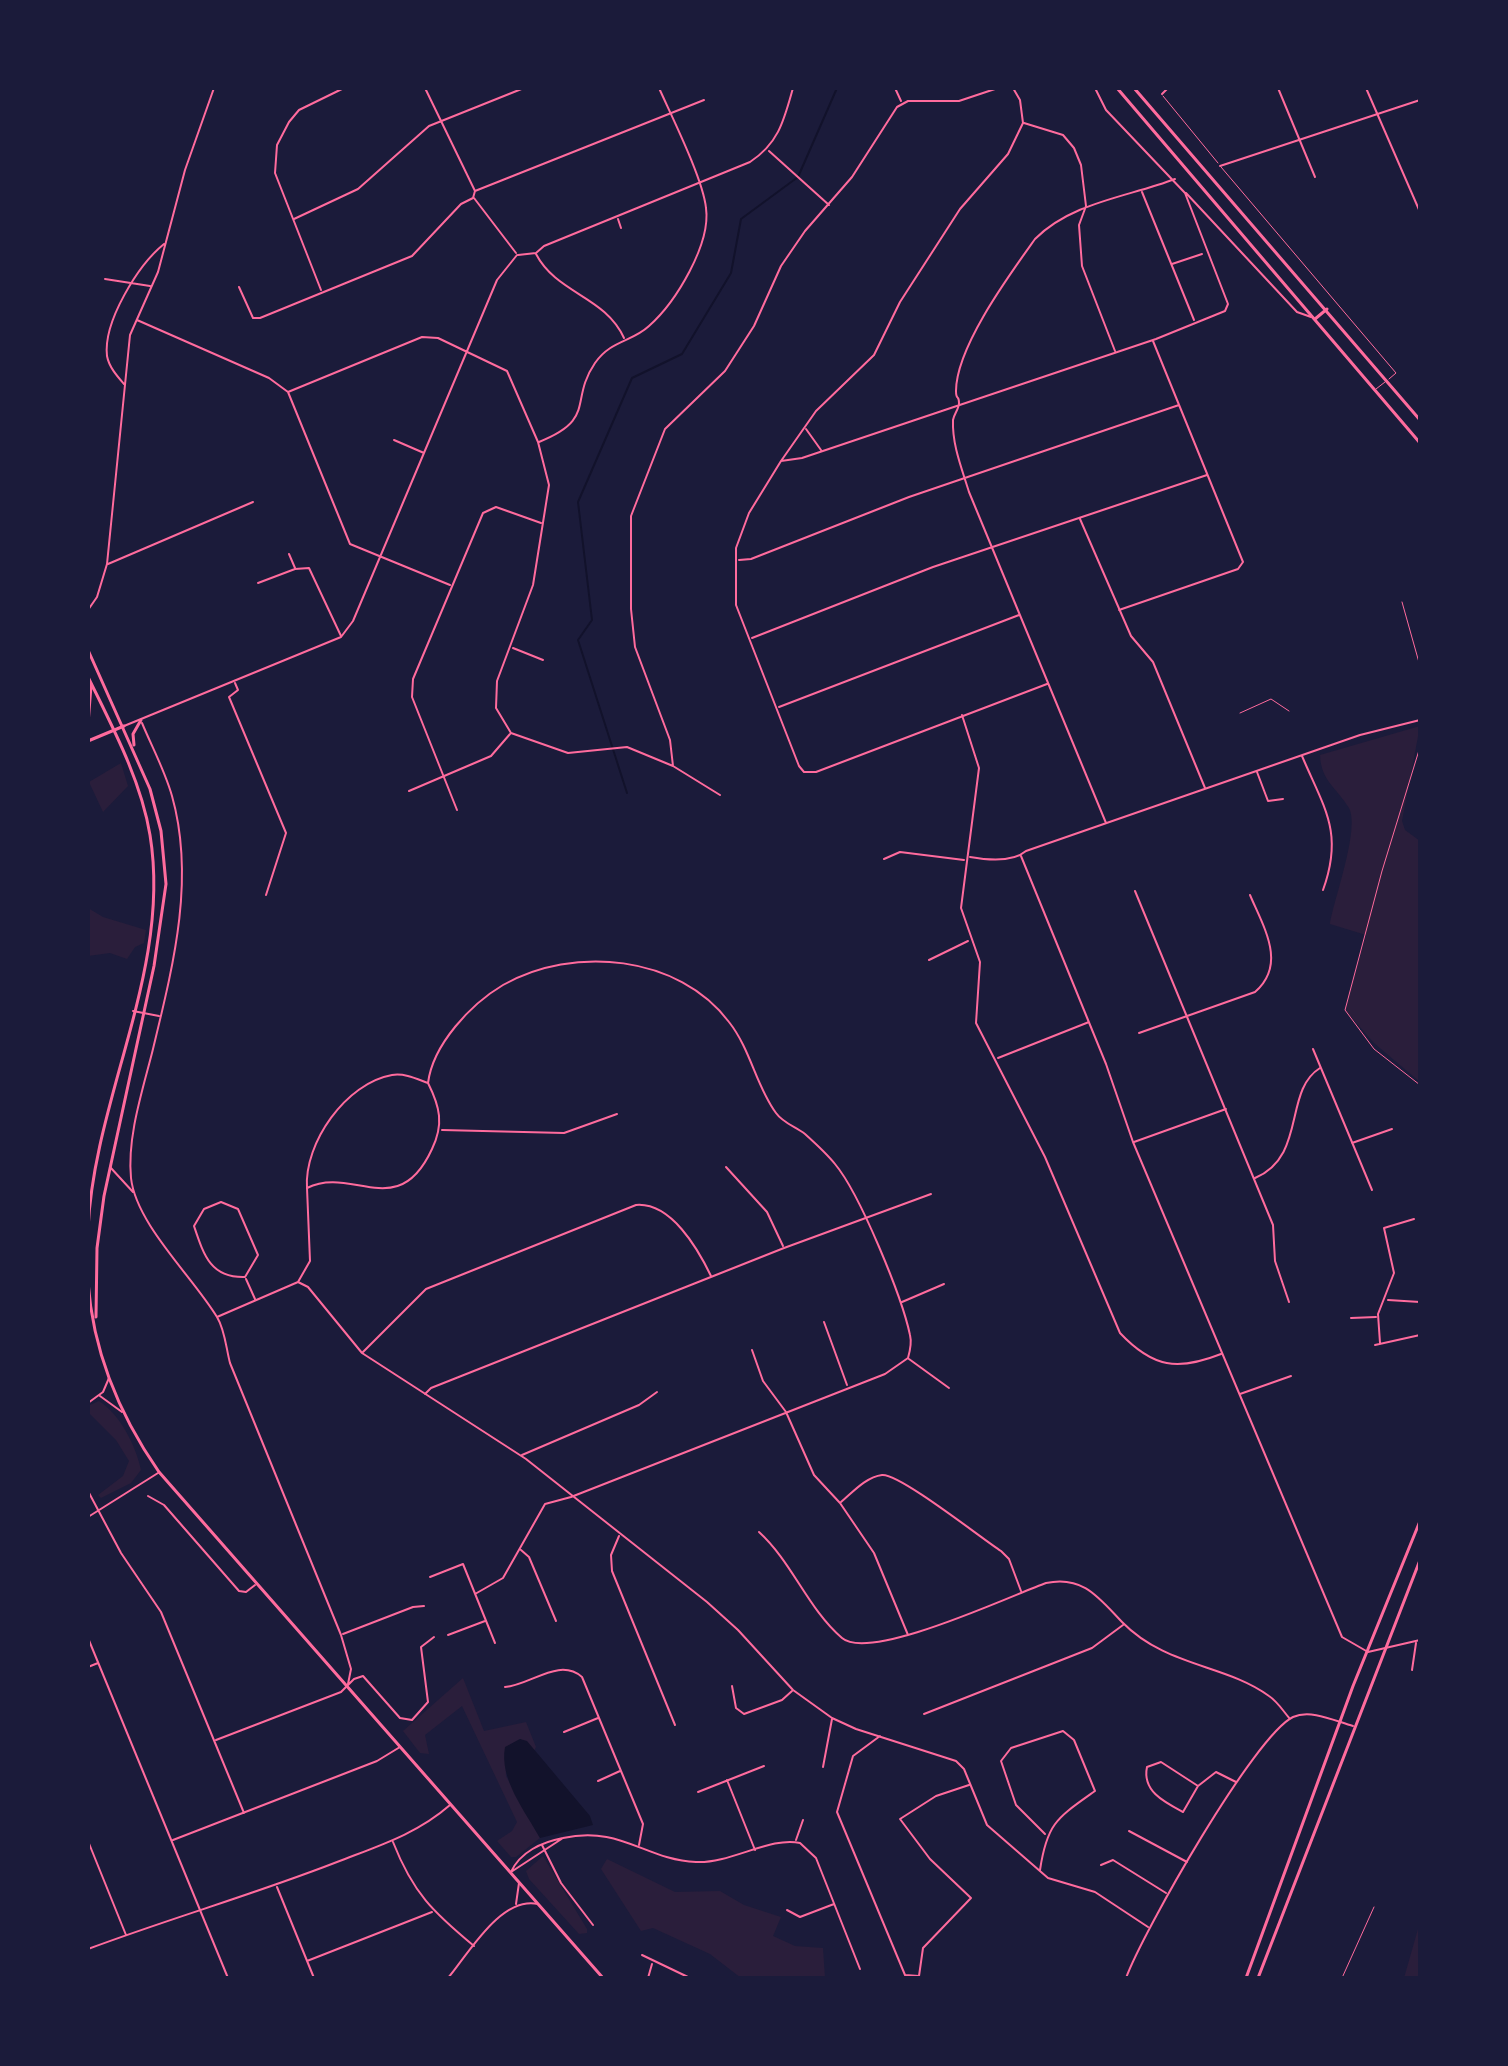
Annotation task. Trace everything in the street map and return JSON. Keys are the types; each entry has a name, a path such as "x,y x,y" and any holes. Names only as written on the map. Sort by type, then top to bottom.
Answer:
{"main road":[{"path":"1117,88 1420,443"},
{"path":"1134,88 1420,420"},
{"path":"1315,319 1327,309"},
{"path":"88,650 146,778 159,823 165,869 163,916 110,1166 98,1239 95,1321"},
{"path":"88,677 135,782 149,833 153,870 153,915 96,1176 88,1229"},
{"path":"88,724 91,682"},
{"path":"134,749 133,734 141,720"},
{"path":"88,741 124,726"},
{"path":"135,782 146,778"},
{"path":"153,870 165,869"},
{"path":"88,1282 109,1378 122,1412 159,1472 603,1978"},
{"path":"1246,1978 1420,1521"},
{"path":"1258,1978 1353,1726 1420,1560"}],"street":[{"path":"88,610 97,597 107,564 130,335 151,286 185,170 214,88"},
{"path":"321,290 275,173 282,132 299,110 344,88"},
{"path":"239,287 253,318 321,290 331,290 412,256 461,204 473,198 475,191 425,88"},
{"path":"294,219 358,189 419,134 443,120 524,88"},
{"path":"538,442 570,426 579,413 594,365 624,338 638,335 656,320 688,274 707,215 699,186 659,88"},
{"path":"124,726 341,637 353,621 497,280 517,255 536,253 544,246 699,186 768,150 780,133 793,88"},
{"path":"895,88 903,103"},
{"path":"673,766 670,740 635,647 631,609 631,516 665,429 725,371 754,326 781,266 852,177 891,114 903,103 959,101 998,88"},
{"path":"1013,88 1020,100 1023,123 1001,164 960,209 900,302 874,355 839,386 781,461 743,527 736,548 738,561 734,569 733,591 752,649 804,772 816,772 1047,684"},
{"path":"1095,88 1106,110 1175,179 1297,312 1315,319"},
{"path":"1162,94 1168,88"},
{"path":"1278,88 1315,177"},
{"path":"1366,88 1420,212"},
{"path":"475,191 704,100"},
{"path":"1220,166 1420,100"},
{"path":"1023,123 1052,129 1074,148 1084,181 1086,206 1079,225 1082,266 1115,352"},
{"path":"768,150 829,205"},
{"path":"1106,823 965,480 958,458 953,418 959,405 956,391 959,376 982,319 1035,239 1046,228 1086,206 1175,179"},
{"path":"1141,191 1195,322"},
{"path":"781,461 821,451 1152,340 1225,311 1228,304 1185,193"},
{"path":"473,198 517,255"},
{"path":"617,218 621,228"},
{"path":"124,384 113,372 107,356 116,310 146,261 165,243"},
{"path":"536,253 554,280 606,310 624,338"},
{"path":"1171,265 1202,254"},
{"path":"105,279 151,286"},
{"path":"136,319 269,378 288,392 350,544 450,585"},
{"path":"288,392 422,337 438,338 507,371 538,442 549,485 533,585 495,695 500,718 511,733 568,753 627,747 673,766 720,795"},
{"path":"1119,610 1238,569 1243,562 1152,340"},
{"path":"738,561 751,559 909,497 1179,405"},
{"path":"805,427 821,451"},
{"path":"394,440 425,453"},
{"path":"751,639 993,547 1207,475"},
{"path":"107,564 253,502"},
{"path":"457,810 411,690 450,585 483,513 501,509 542,523"},
{"path":"1080,518 1133,640 1153,662 1205,788"},
{"path":"289,554 295,569"},
{"path":"258,583 295,569 309,568 341,637"},
{"path":"778,707 1020,615"},
{"path":"512,648 543,660"},
{"path":"235,682 238,690 229,697 286,833 266,895"},
{"path":"962,714 979,768 961,908 969,941 980,962 976,1023 1028,1123 1120,1333 1148,1357 1176,1365 1195,1364 1222,1354"},
{"path":"134,1192 131,1176 134,1134 178,938 181,894 179,837 172,797 141,720"},
{"path":"884,859 900,852 965,860 1021,856 1205,788 1420,720"},
{"path":"409,791 491,756 511,733"},
{"path":"1302,755 1332,828 1333,858 1323,890"},
{"path":"1256,771 1268,801 1283,799"},
{"path":"1021,856 1089,1022 1133,1142 1342,1637 1368,1652 1385,1651 1418,1641 1412,1670"},
{"path":"1135,891 1273,1225 1275,1261 1289,1302"},
{"path":"1139,1033 1255,992 1269,974 1273,950 1250,895"},
{"path":"929,960 969,941"},
{"path":"307,1188 328,1180 368,1189 401,1183 427,1160 441,1130 440,1111 428,1083 440,1053 459,1022 491,992 512,980 589,961 646,967 685,985 729,1022 749,1052 778,1116 806,1135 835,1164 866,1220 901,1302 911,1337 908,1358 885,1374 571,1497 545,1504 500,1581 475,1594"},
{"path":"133,1011 161,1016"},
{"path":"997,1059 1089,1022"},
{"path":"1313,1049 1372,1190"},
{"path":"1254,1178 1280,1161 1308,1078 1321,1067"},
{"path":"217,1317 298,1282 310,1261 309,1165 318,1140 352,1097 372,1083 392,1075 408,1075 428,1083"},
{"path":"1133,1142 1226,1109"},
{"path":"441,1130 564,1133 617,1114"},
{"path":"1352,1143 1392,1129"},
{"path":"110,1166 134,1192 162,1242 217,1317 230,1363 341,1635 351,1669 347,1686"},
{"path":"726,1167 767,1212 784,1248"},
{"path":"424,1395 431,1388 711,1276 931,1194"},
{"path":"221,1202 238,1209 258,1255 255,1266 245,1277 222,1276 212,1269 194,1226 204,1209 221,1202"},
{"path":"362,1353 426,1289 636,1205 655,1207 672,1220 701,1256 711,1276"},
{"path":"1380,1343 1378,1317 1386,1300 1394,1262 1384,1228 1414,1219"},
{"path":"245,1277 255,1300"},
{"path":"298,1282 320,1299 362,1353 521,1456 728,1620 793,1690 832,1718 946,1755 964,1769 987,1825 1040,1871 1063,1884 1095,1892 1148,1927"},
{"path":"901,1302 944,1284"},
{"path":"1386,1300 1420,1302"},
{"path":"1351,1318 1378,1317"},
{"path":"824,1322 848,1386"},
{"path":"1375,1345 1420,1335"},
{"path":"752,1350 763,1381 786,1412 814,1475 840,1503 874,1553 908,1636"},
{"path":"908,1358 949,1388"},
{"path":"1238,1395 1291,1376"},
{"path":"88,1403 99,1396 109,1378"},
{"path":"521,1456 527,1450 639,1405 657,1392"},
{"path":"99,1396 122,1412"},
{"path":"88,1517 159,1472"},
{"path":"840,1503 867,1480 884,1475 903,1481 1001,1551 1009,1559 1021,1592"},
{"path":"88,1491 121,1553 161,1612 244,1813"},
{"path":"148,1496 164,1505 239,1591 246,1592 256,1584"},
{"path":"759,1532 844,1640 868,1645 908,1636 1021,1592 1057,1581 1077,1583 1095,1593 1124,1624 1161,1652 1265,1693 1290,1719"},
{"path":"619,1535 611,1555 612,1571 675,1725"},
{"path":"520,1550 529,1557 556,1621"},
{"path":"430,1577 463,1564 495,1643"},
{"path":"341,1635 413,1607 424,1606"},
{"path":"448,1635 486,1621"},
{"path":"924,1714 1092,1648 1124,1624"},
{"path":"215,1741 326,1698 363,1676 400,1718 412,1720 428,1702 421,1647 434,1637"},
{"path":"88,1638 228,1978"},
{"path":"88,1667 99,1662"},
{"path":"505,1687 560,1669 571,1669 584,1680 643,1824 639,1846"},
{"path":"732,1686 736,1708 744,1714 782,1700 793,1690"},
{"path":"1126,1978 1167,1893 1261,1749 1290,1719 1305,1715 1353,1726"},
{"path":"564,1732 599,1718"},
{"path":"823,1767 832,1718"},
{"path":"1040,1871 1045,1834 1067,1811 1095,1791 1074,1740 1063,1731 1011,1748 1001,1761 1016,1805 1045,1834"},
{"path":"880,1736 853,1756 837,1812 905,1975 919,1976 923,1948 971,1898 930,1859 900,1819 936,1796 969,1785"},
{"path":"172,1841 377,1761 401,1746"},
{"path":"1198,1786 1161,1762 1147,1767 1145,1773 1154,1795 1183,1812 1198,1786 1216,1772 1237,1783"},
{"path":"698,1792 764,1766"},
{"path":"598,1781 621,1771"},
{"path":"727,1780 756,1851"},
{"path":"88,1949 276,1886 393,1841 423,1828 451,1804"},
{"path":"795,1842 803,1820"},
{"path":"1129,1831 1188,1863"},
{"path":"511,1872 516,1862 542,1844 582,1834 613,1836 698,1862 719,1862 795,1842 814,1854 860,1969"},
{"path":"511,1872 563,1838"},
{"path":"88,1841 126,1935"},
{"path":"393,1841 410,1883 432,1912 474,1946"},
{"path":"542,1844 561,1883 593,1925"},
{"path":"1101,1865 1113,1860 1167,1893"},
{"path":"448,1978 474,1946 515,1905 520,1891 519,1881"},
{"path":"276,1886 314,1978"},
{"path":"787,1910 800,1917 835,1903"},
{"path":"515,1905 539,1905"},
{"path":"307,1961 432,1912"},
{"path":"642,1955 653,1963 690,1978"},
{"path":"648,1978 653,1963"}],"lane":[{"path":"1156,88 1396,373 1375,390"},
{"path":"1402,602 1420,666"},
{"path":"1240,713 1271,699 1289,711"},
{"path":"1420,747 1345,1010 1374,1049 1420,1085"},
{"path":"1342,1978 1374,1907"}],"shaded area":[{"path":"1420,726 1402,821 1405,830 1420,841 1420,1082 1374,1043 1345,1010 1366,935 1330,924 1349,847 1352,818 1349,808 1326,778 1320,755"},
{"path":"121,763 128,786 103,812 89,782"},
{"path":"88,908 103,917 146,930 144,943 135,947 127,959 110,953 88,956"},
{"path":"99,1401 114,1414 126,1431 141,1470 131,1483 101,1498 98,1495 123,1476 129,1461 116,1440 88,1412 90,1405"},
{"path":"463,1678 484,1731 526,1722 536,1747 534,1751 520,1739 505,1748 506,1776 540,1838 516,1857 511,1857 497,1841 512,1831 517,1822 462,1706 425,1735 429,1754 420,1753 403,1731"},
{"path":"520,1739 527,1741 590,1816 593,1825 540,1838 509,1783 506,1771 505,1747"},
{"path":"543,1856 587,1933 579,1934 529,1879 526,1871"},
{"path":"607,1859 675,1892 720,1891 744,1905 781,1917 773,1936 795,1946 823,1948 825,1978 741,1978 710,1954 653,1928 641,1931 601,1869"},
{"path":"1420,1926 1420,1978 1404,1978 1418,1929"}],"waterway":[{"path":"627,793 578,640 592,620 578,502 632,378 682,354 731,273 741,219 798,177 837,88"}]}
